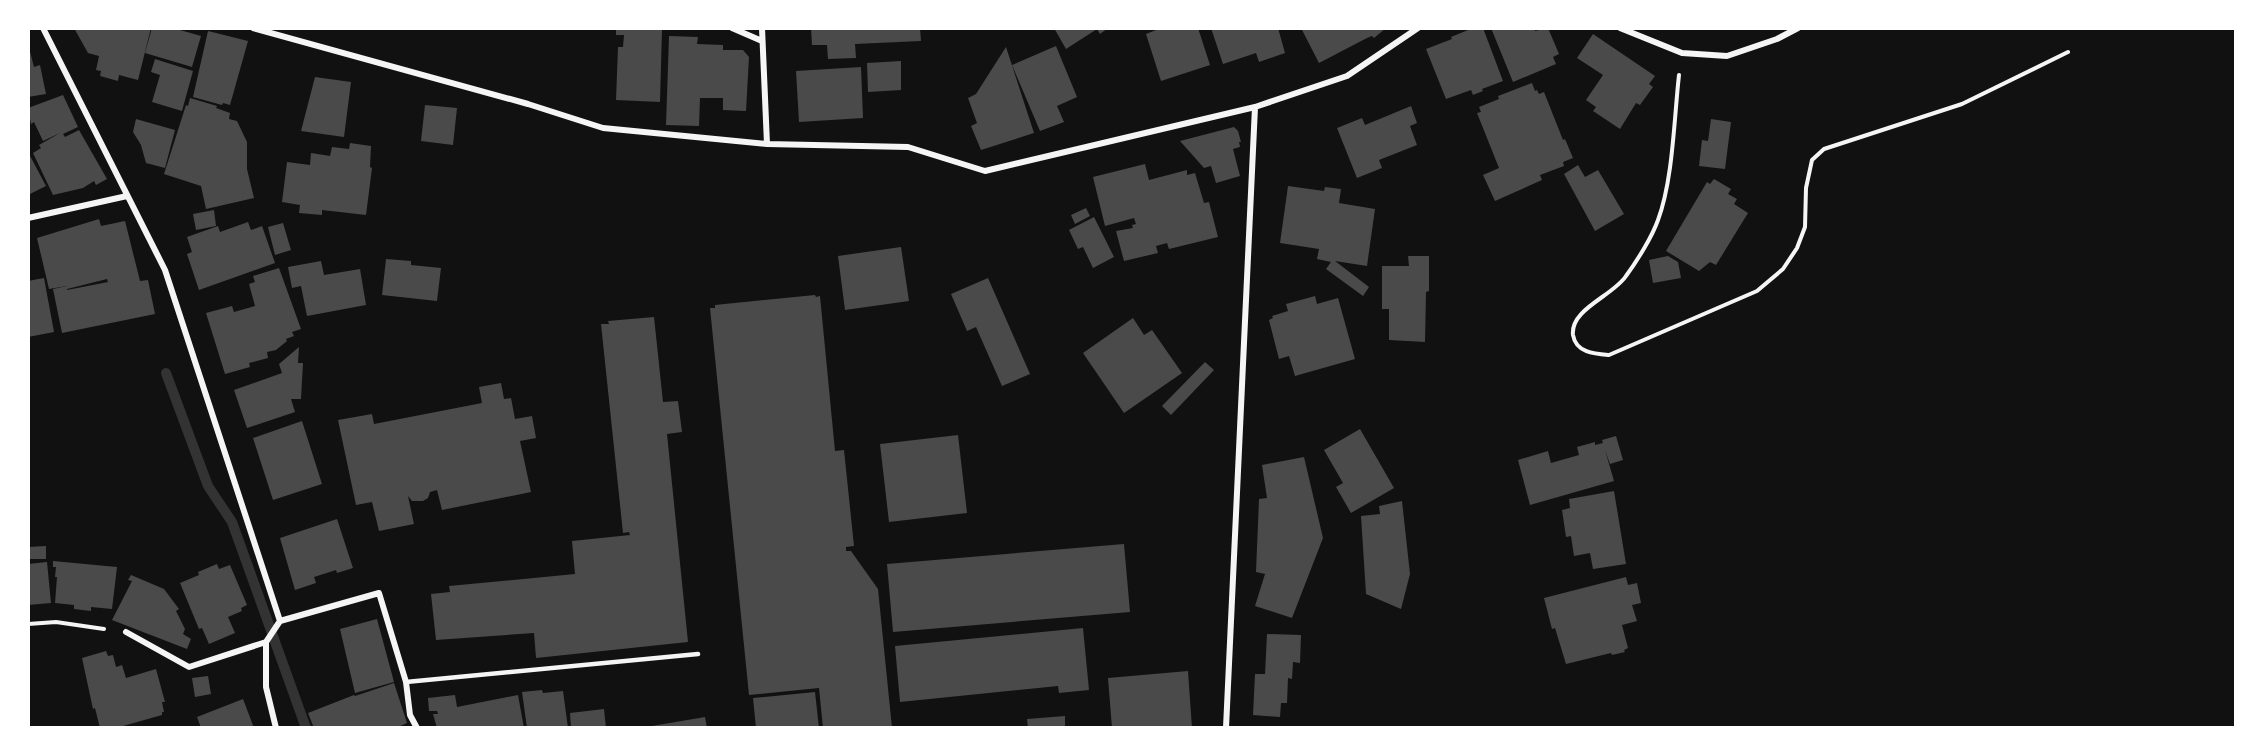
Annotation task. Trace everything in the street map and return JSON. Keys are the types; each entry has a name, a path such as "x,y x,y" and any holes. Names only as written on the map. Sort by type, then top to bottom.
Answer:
{"street":[{"path":"44,28 165,270 280,621"},
{"path":"253,28 528,104 603,128 767,144 908,147 985,171 1255,107 1347,76 1418,28"},
{"path":"732,28 762,41"},
{"path":"762,28 767,144"},
{"path":"1620,28 1682,53 1726,56 1777,39 1798,28"},
{"path":"1226,728 1255,107"},
{"path":"28,218 127,196"},
{"path":"276,728 266,687 266,642 280,621 379,593 406,682 410,715 417,728"},
{"path":"126,632 189,667 266,642"}],"lane":[{"path":"406,682 698,654"}],"path":[{"path":"1682,53 1665,193 1658,222 1625,278 1610,293 1581,312 1575,322 1573,335 1579,346 1590,354 1609,355 1757,291 1783,268 1797,248 1805,227 1806,188 1812,160 1824,149 1962,104 2068,52"},
{"path":"28,624 56,622 126,632"}],"building":[{"path":"74,28 151,28 138,80 119,75 118,81 100,76 101,71 96,70 99,56 88,53"},
{"path":"152,28 173,28 201,36 192,67 145,53"},
{"path":"616,28 662,29 660,102 616,100 618,47 623,47 624,35 616,35"},
{"path":"811,28 920,28 921,41 855,44 856,58 828,59 827,45 812,45"},
{"path":"1054,28 1108,28 1100,34 1097,29 1066,49"},
{"path":"1161,28 1198,28 1210,65 1161,81 1146,34"},
{"path":"1211,28 1278,28 1285,53 1259,62 1256,53 1223,64"},
{"path":"1301,28 1386,28 1374,38 1372,36 1367,38 1319,63"},
{"path":"1473,28 1483,28 1503,81 1473,95 1471,90 1446,99 1426,49"},
{"path":"1491,28 1534,28 1535,31 1548,28 1559,54 1553,57 1556,64 1513,82"},
{"path":"208,31 248,41 230,105 193,97"},
{"path":"1593,34 1655,76 1649,84 1653,87 1640,105 1636,103 1620,129 1593,111 1596,107 1586,100 1603,75 1577,58"},
{"path":"669,36 698,37 697,44 723,45 723,50 743,50 749,57 746,111 723,110 723,98 700,98 699,126 666,125"},
{"path":"28,44 34,67 40,65 46,94 28,97"},
{"path":"1056,46 1077,97 1057,106 1064,122 1040,131 1012,65"},
{"path":"1006,47 1034,133 981,150 971,126 977,123 968,98 976,94"},
{"path":"155,59 193,71 182,111 152,102 160,75 151,72"},
{"path":"901,61 901,90 868,92 867,63"},
{"path":"861,67 863,118 799,122 796,71"},
{"path":"315,77 351,82 344,137 301,131"},
{"path":"1532,83 1539,94 1544,92 1563,140 1565,139 1573,158 1563,162 1564,166 1540,175 1542,180 1495,201 1483,175 1499,168 1477,113 1481,112 1479,107 1499,99 1498,96"},
{"path":"63,95 78,127 63,134 65,137 79,130 107,179 96,185 94,181 83,188 53,195 33,153 41,148 39,145 60,133 43,141 34,122 31,124 28,108"},
{"path":"190,98 217,106 216,108 230,113 229,119 237,121 247,142 247,169 254,198 206,209 201,186 164,174"},
{"path":"425,105 457,108 453,145 421,141"},
{"path":"1411,106 1417,123 1410,126 1417,145 1379,160 1382,168 1357,178 1337,128 1362,118 1365,125"},
{"path":"136,119 175,130 165,168 146,163 141,145 133,132"},
{"path":"1711,119 1731,122 1725,169 1699,166 1702,140 1708,141"},
{"path":"1234,127 1238,131 1241,142 1239,142 1240,147 1233,149 1240,176 1216,183 1211,166 1204,168 1180,141"},
{"path":"350,143 371,146 370,167 372,168 366,215 322,210 322,215 299,213 300,205 282,202 287,162 310,165 311,153 330,156 332,147 349,149"},
{"path":"28,152 46,186 28,195"},
{"path":"1145,164 1149,180 1187,170 1187,175 1195,173 1204,203 1209,202 1218,237 1169,249 1167,243 1156,246 1158,253 1124,261 1116,231 1133,228 1132,225 1136,224 1134,218 1105,226 1093,177"},
{"path":"1578,165 1585,177 1598,170 1624,214 1595,231 1564,174"},
{"path":"1714,179 1731,189 1728,194 1737,199 1734,204 1748,213 1716,265 1710,262 1699,271 1666,251 1707,182 1710,184"},
{"path":"1288,186 1324,191 1325,187 1341,189 1339,203 1375,209 1367,266 1335,261 1369,287 1363,296 1326,269 1331,262 1317,259 1319,249 1280,243"},
{"path":"1086,208 1090,216 1075,224 1071,215"},
{"path":"214,210 216,226 196,230 193,214"},
{"path":"1094,217 1114,257 1093,268 1083,247 1078,249 1069,230"},
{"path":"99,219 101,226 125,221 140,281 148,280 155,314 62,333 53,289 67,286 49,289 37,238","holes":["107,279 108,282 67,290"]},
{"path":"248,222 251,230 262,226 275,263 199,290 187,254 192,252 187,237 218,226 220,232"},
{"path":"283,223 291,250 275,255 268,227"},
{"path":"901,247 909,301 845,310 838,256"},
{"path":"1408,256 1429,256 1425,342 1389,340 1389,309 1382,309 1382,266 1409,266"},
{"path":"1668,256 1678,262 1681,278 1653,283 1649,260"},
{"path":"386,259 411,261 411,265 441,268 437,301 382,295"},
{"path":"321,261 324,275 360,269 366,305 307,316 301,286 292,288 288,267"},
{"path":"279,268 301,329 292,332 294,336 286,339 287,341 276,350 267,352 268,358 249,363 250,367 225,374 206,313 232,306 234,312 255,306 249,284 255,282 253,276"},
{"path":"44,278 54,332 28,337 28,281"},
{"path":"988,278 1030,374 1002,386 976,327 967,331 951,294"},
{"path":"820,296 835,451 844,450 854,546 846,547 846,551 851,551 878,589 892,728 823,728 819,688 749,695 710,308 715,308 715,305"},
{"path":"1315,296 1317,304 1338,298 1355,359 1295,376 1289,356 1279,359 1269,320 1273,318 1272,316 1288,311 1286,304"},
{"path":"654,317 663,402 678,401 682,432 667,434 688,642 536,658 534,633 436,640 431,594 450,592 449,586 575,574 572,541 630,535 629,532 623,533 601,324 609,324 608,321"},
{"path":"1133,318 1144,335 1152,330 1182,373 1124,413 1083,353"},
{"path":"299,347 298,363 303,363 301,399 291,399 295,412 247,428 234,390 282,373 279,364"},
{"path":"1205,362 1214,370 1171,415 1162,406"},
{"path":"501,383 504,399 511,398 515,419 532,416 536,438 520,441 531,492 442,510 437,490 430,492 428,498 423,501 412,501 408,496 414,524 379,531 372,502 356,505 338,420 372,414 374,424 482,403 479,387"},
{"path":"302,421 322,484 273,500 253,438"},
{"path":"1360,429 1394,488 1351,513 1336,487 1343,483 1324,450"},
{"path":"958,435 967,513 889,522 880,444"},
{"path":"1616,436 1623,460 1610,464 1605,450 1614,481 1530,505 1518,460 1548,451 1551,463 1579,455 1577,447 1595,442 1595,445 1603,443 1602,440"},
{"path":"1304,457 1323,538 1292,618 1255,606 1265,574 1256,572 1259,499 1267,498 1262,465"},
{"path":"1614,491 1626,564 1593,569 1590,553 1574,556 1571,536 1566,537 1562,510 1570,508 1569,499"},
{"path":"1402,501 1410,574 1401,609 1366,594 1361,516 1380,514 1379,506"},
{"path":"337,519 353,568 337,573 336,570 314,577 316,583 295,590 280,538"},
{"path":"1124,544 1130,612 893,632 887,564"},
{"path":"46,546 46,559 28,559 28,547"},
{"path":"53,561 117,567 112,609 91,607 91,611 74,609 74,605 55,603 57,577 55,577 56,567 53,567"},
{"path":"47,562 51,603 28,605 28,564"},
{"path":"217,564 219,569 230,565 247,605 241,608 242,611 228,617 235,633 209,644 202,628 199,629 180,583"},
{"path":"131,575 164,589 179,609 176,611 185,629 183,634 191,639 187,649 112,620 132,581 128,580"},
{"path":"1626,577 1628,585 1637,583 1641,603 1632,605 1637,621 1622,625 1628,648 1624,650 1625,652 1612,655 1611,653 1566,664 1555,628 1552,629 1544,598"},
{"path":"377,619 394,682 355,693 340,629"},
{"path":"1083,628 1089,690 1059,693 1058,686 900,702 895,646"},
{"path":"1267,634 1301,635 1300,663 1293,662 1292,679 1288,678 1287,703 1281,703 1280,717 1253,715 1255,674 1265,674"},
{"path":"106,651 108,656 113,655 116,667 122,665 126,678 156,669 165,702 162,702 164,712 162,715 116,728 100,728 95,708 93,709 82,658"},
{"path":"1188,671 1192,728 1112,728 1108,678"},
{"path":"208,676 211,694 195,697 192,678"},
{"path":"394,683 407,723 396,728 314,728 308,713 354,695"},
{"path":"542,690 543,693 563,691 568,728 527,728 522,692"},
{"path":"815,692 819,728 756,728 753,698"},
{"path":"455,695 457,707 518,695 524,728 437,728 433,714 438,714 437,711 429,711 428,698"},
{"path":"243,699 254,728 201,728 197,717"},
{"path":"604,709 606,728 571,728 570,713"},
{"path":"1065,716 1065,728 1028,728 1027,719"},
{"path":"705,717 707,728 652,728 652,726"}],"waterway":[{"path":"166,373 208,486 232,522 306,728"}]}
